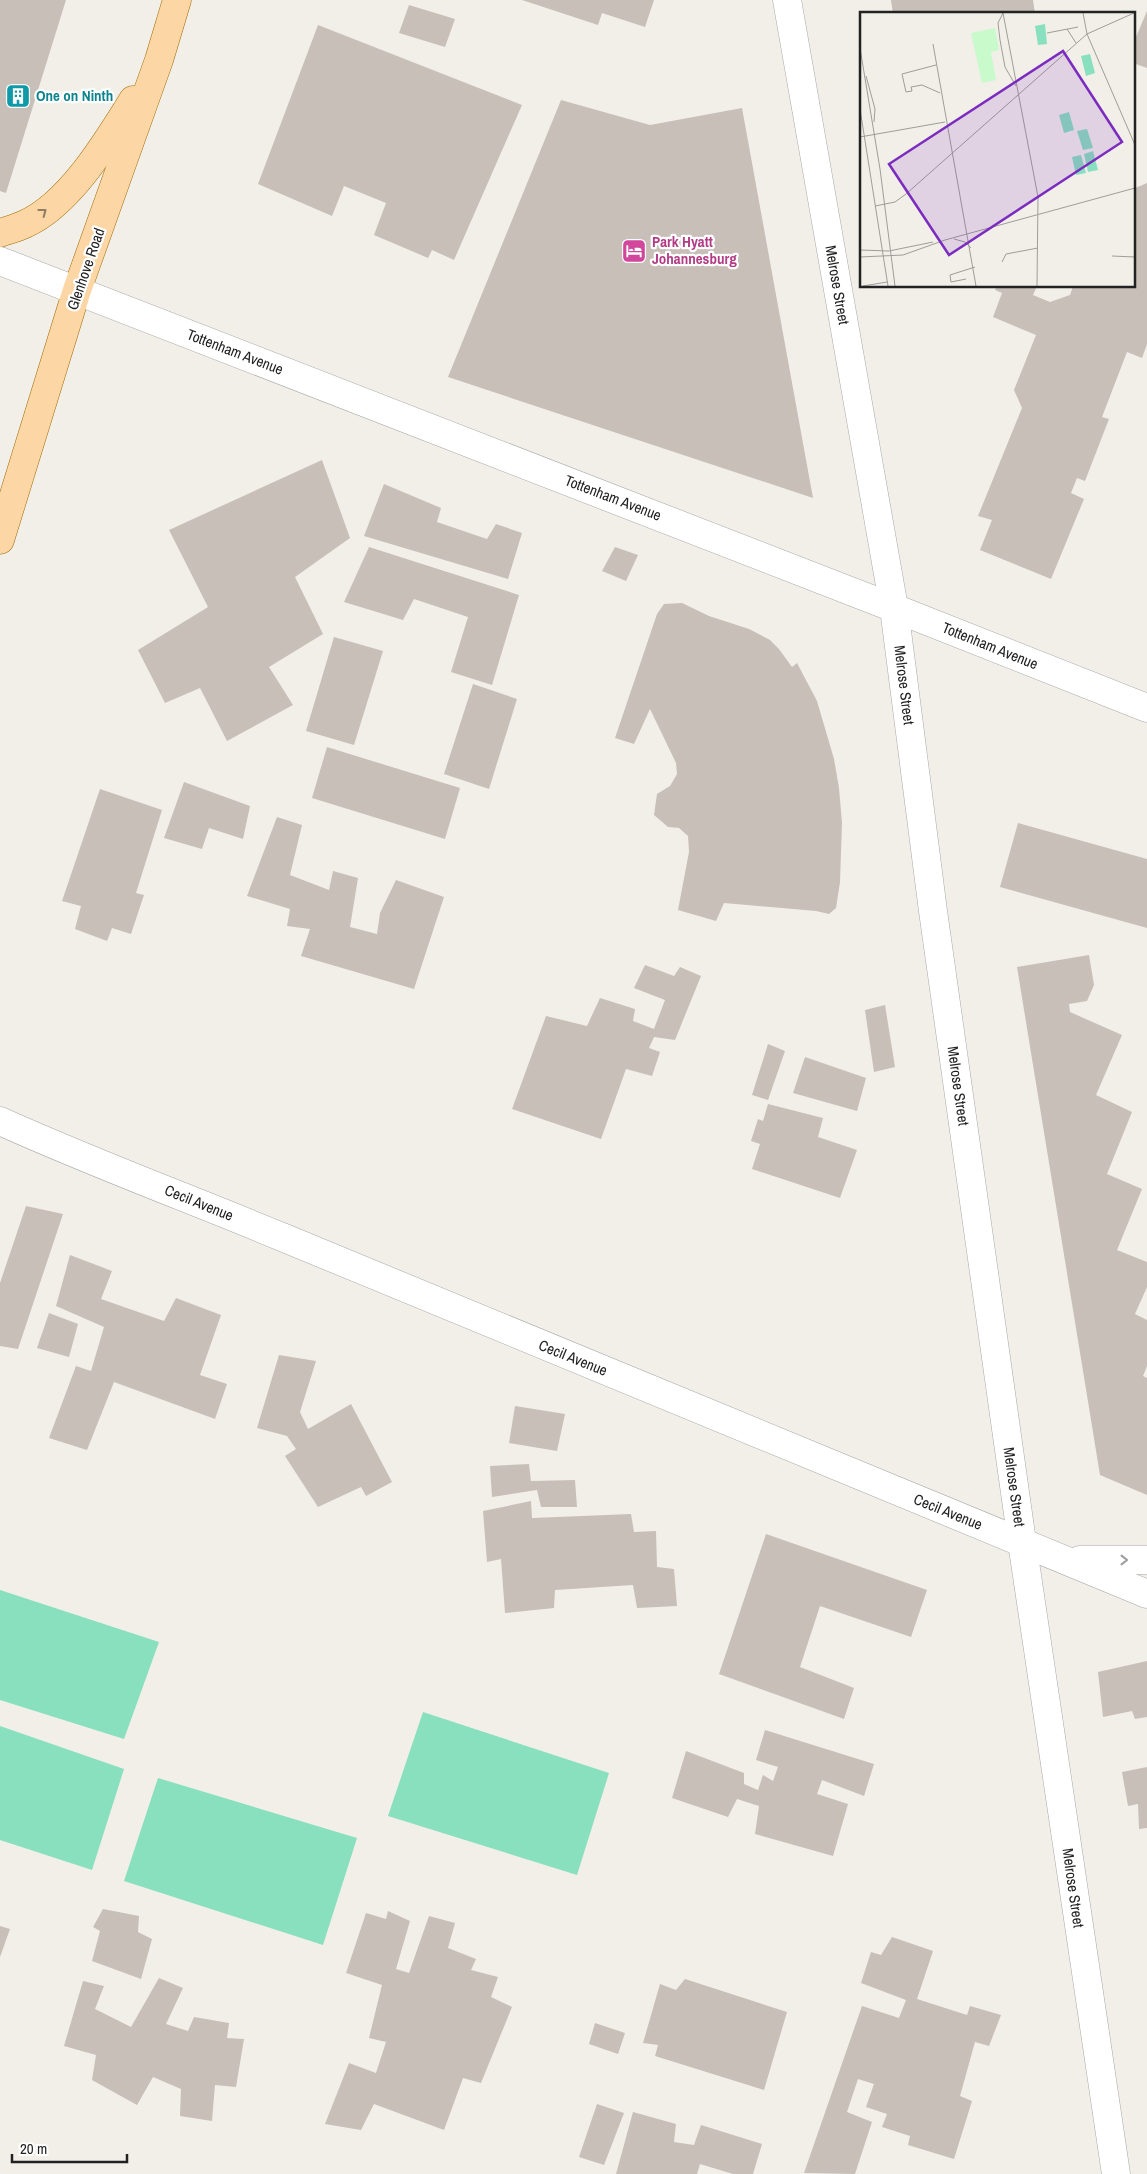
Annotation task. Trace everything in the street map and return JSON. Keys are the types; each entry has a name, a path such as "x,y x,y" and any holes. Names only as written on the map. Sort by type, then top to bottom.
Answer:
{"main road":[{"name":"Glenhove Road","path":"0,540 77,290 159,60 177,0"},
{"path":"0,233 27,224 69,190 97,157 159,60"}],"street":[{"name":"Melrose Street","path":"787,0 894,608 933,911 1022,1542 1116,2174"},
{"name":"Tottenham Avenue","path":"0,260 1147,708"},
{"name":"Cecil Avenue","path":"0,1121 46,1142 261,1228 1147,1594"},
{"path":"1066,1560 1147,1560"}],"green space":[{"path":"0,1590 159,1642 124,1739 0,1700"},
{"path":"423,1712 609,1773 577,1875 388,1816"},
{"path":"0,1726 124,1769 92,1870 0,1840"},
{"path":"158,1778 357,1838 323,1945 124,1881"}],"building":[{"name":"One on Ninth","path":"0,0 66,0 6,193 0,191"},
{"path":"522,0 654,0 645,27 602,13 598,25"},
{"path":"891,0 1033,0 1035,12 893,12"},
{"path":"409,5 455,19 445,47 399,33"},
{"path":"1147,11 1147,68 1134,63 1134,42"},
{"path":"318,25 522,105 454,260 432,250 428,258 374,235 386,203 344,186 332,216 258,184"},
{"name":"Park Hyatt Johannesburg","path":"561,100 650,125 742,108 813,498 448,377"},
{"path":"1147,183 1147,344 1142,358 1127,352 1102,417 1109,419 1085,481 1077,478 1071,493 1084,499 1051,579 980,550 992,520 978,516 1022,408 1014,390 1036,335 993,317 1002,293 995,290 996,288 1036,288 1033,295 1050,302 1070,295 1072,288 1134,288 1134,189"},
{"path":"322,460 350,538 295,577 323,634 269,667 293,705 227,741 200,688 165,703 138,650 208,607 169,530"},
{"path":"384,484 441,508 437,522 487,539 496,524 522,533 508,579 364,536"},
{"path":"369,547 519,595 492,685 451,672 468,617 414,599 403,620 344,602"},
{"path":"615,547 638,555 626,581 602,571"},
{"path":"682,603 709,616 749,629 770,640 792,667 797,663 817,701 834,759 842,823 840,882 836,908 829,914 816,911 724,903 716,921 678,910 689,852 688,836 679,828 668,827 654,815 657,794 670,786 677,774 676,763 650,709 634,744 615,738 657,614 664,604"},
{"path":"334,637 383,651 354,745 306,731"},
{"path":"473,684 517,699 489,789 444,774"},
{"path":"327,747 460,788 445,839 312,798"},
{"path":"184,782 250,806 243,839 209,828 202,849 164,838"},
{"path":"100,789 162,810 136,893 144,895 131,934 112,928 107,941 75,929 81,906 62,901"},
{"path":"277,817 302,825 290,875 329,890 333,871 358,878 350,927 377,934 380,913 396,880 444,897 414,989 301,956 310,929 287,926 290,909 247,896"},
{"path":"1018,823 1147,859 1147,928 1000,887"},
{"path":"1089,955 1094,985 1087,1001 1069,1004 1070,1012 1122,1035 1096,1095 1132,1112 1107,1174 1142,1189 1117,1250 1147,1262 1147,1287 1135,1314 1147,1320 1147,1366 1143,1376 1147,1378 1147,1495 1100,1475 1017,967"},
{"path":"645,965 674,976 680,967 701,976 675,1040 654,1037 649,1048 660,1052 652,1076 626,1069 601,1139 512,1109 546,1016 587,1026 600,998 635,1009 633,1021 654,1029 665,1000 634,988"},
{"path":"885,1005 895,1067 874,1072 865,1010"},
{"path":"768,1044 785,1051 768,1100 752,1095"},
{"path":"805,1057 866,1078 857,1111 793,1093"},
{"path":"768,1104 823,1118 818,1137 857,1150 840,1198 752,1169 760,1144 751,1141 758,1119 763,1121"},
{"path":"26,1206 63,1214 18,1349 0,1346 0,1283"},
{"path":"70,1255 112,1271 101,1299 164,1321 176,1298 221,1315 200,1375 227,1384 215,1419 114,1382 87,1450 49,1438 76,1366 91,1371 104,1327 56,1306"},
{"path":"49,1313 78,1324 69,1357 37,1348"},
{"path":"279,1355 316,1361 300,1412 308,1429 351,1404 392,1482 366,1496 361,1487 318,1507 285,1456 296,1449 287,1436 257,1428"},
{"path":"515,1406 565,1414 557,1451 509,1443"},
{"path":"529,1464 531,1481 575,1480 577,1507 541,1507 537,1490 492,1497 490,1466"},
{"path":"531,1501 532,1518 631,1514 634,1532 656,1531 657,1567 674,1569 677,1606 637,1608 633,1585 555,1590 554,1608 505,1613 501,1559 487,1562 483,1511"},
{"path":"766,1534 927,1590 911,1637 820,1606 800,1667 854,1688 844,1719 719,1674"},
{"path":"1147,1661 1147,1717 1135,1719 1132,1711 1103,1717 1098,1672"},
{"path":"765,1730 874,1764 864,1796 822,1780 817,1794 848,1804 833,1856 755,1834 759,1806 737,1799 728,1817 672,1798 686,1751 744,1773 744,1784 758,1790 763,1775 773,1781 778,1767 756,1760"},
{"path":"1147,1767 1147,1828 1139,1829 1138,1804 1128,1806 1122,1772"},
{"path":"103,1909 139,1916 138,1932 152,1939 141,1979 92,1961 100,1931 93,1927"},
{"path":"388,1911 410,1921 396,1969 409,1973 429,1916 455,1923 448,1948 476,1959 471,1970 498,1977 491,1997 512,2007 481,2083 463,2078 444,2130 374,2104 361,2130 325,2124 349,2063 376,2073 386,2042 369,2038 382,1985 346,1973 366,1913 386,1919"},
{"path":"0,1926 10,1929 0,1957"},
{"path":"892,1937 933,1951 917,1999 967,2015 970,2006 1001,2015 989,2046 975,2042 960,2096 972,2101 954,2159 908,2145 910,2136 882,2127 887,2114 866,2107 874,2084 858,2079 847,2112 872,2122 855,2174 804,2173 862,2006 899,2018 906,2000 861,1983 871,1952 881,1955"},
{"path":"159,1978 183,1988 166,2024 188,2031 194,2017 229,2023 227,2038 244,2039 236,2087 215,2085 212,2121 180,2116 181,2089 153,2077 137,2105 92,2080 96,2055 64,2046 83,1981 104,1986 95,2009 131,2027"},
{"path":"685,1979 787,2012 764,2090 655,2056 658,2045 643,2043 660,1984 676,1990"},
{"path":"595,2023 625,2033 618,2054 589,2044"},
{"path":"597,2104 624,2113 604,2165 579,2157"},
{"path":"633,2112 676,2124 674,2142 694,2145 701,2125 762,2144 753,2174 733,2174 700,2164 697,2174 616,2174"}],"place":[{"name":"One on Ninth","path":"18,96"},
{"name":"Park Hyatt Johannesburg","path":"634,251"}]}
